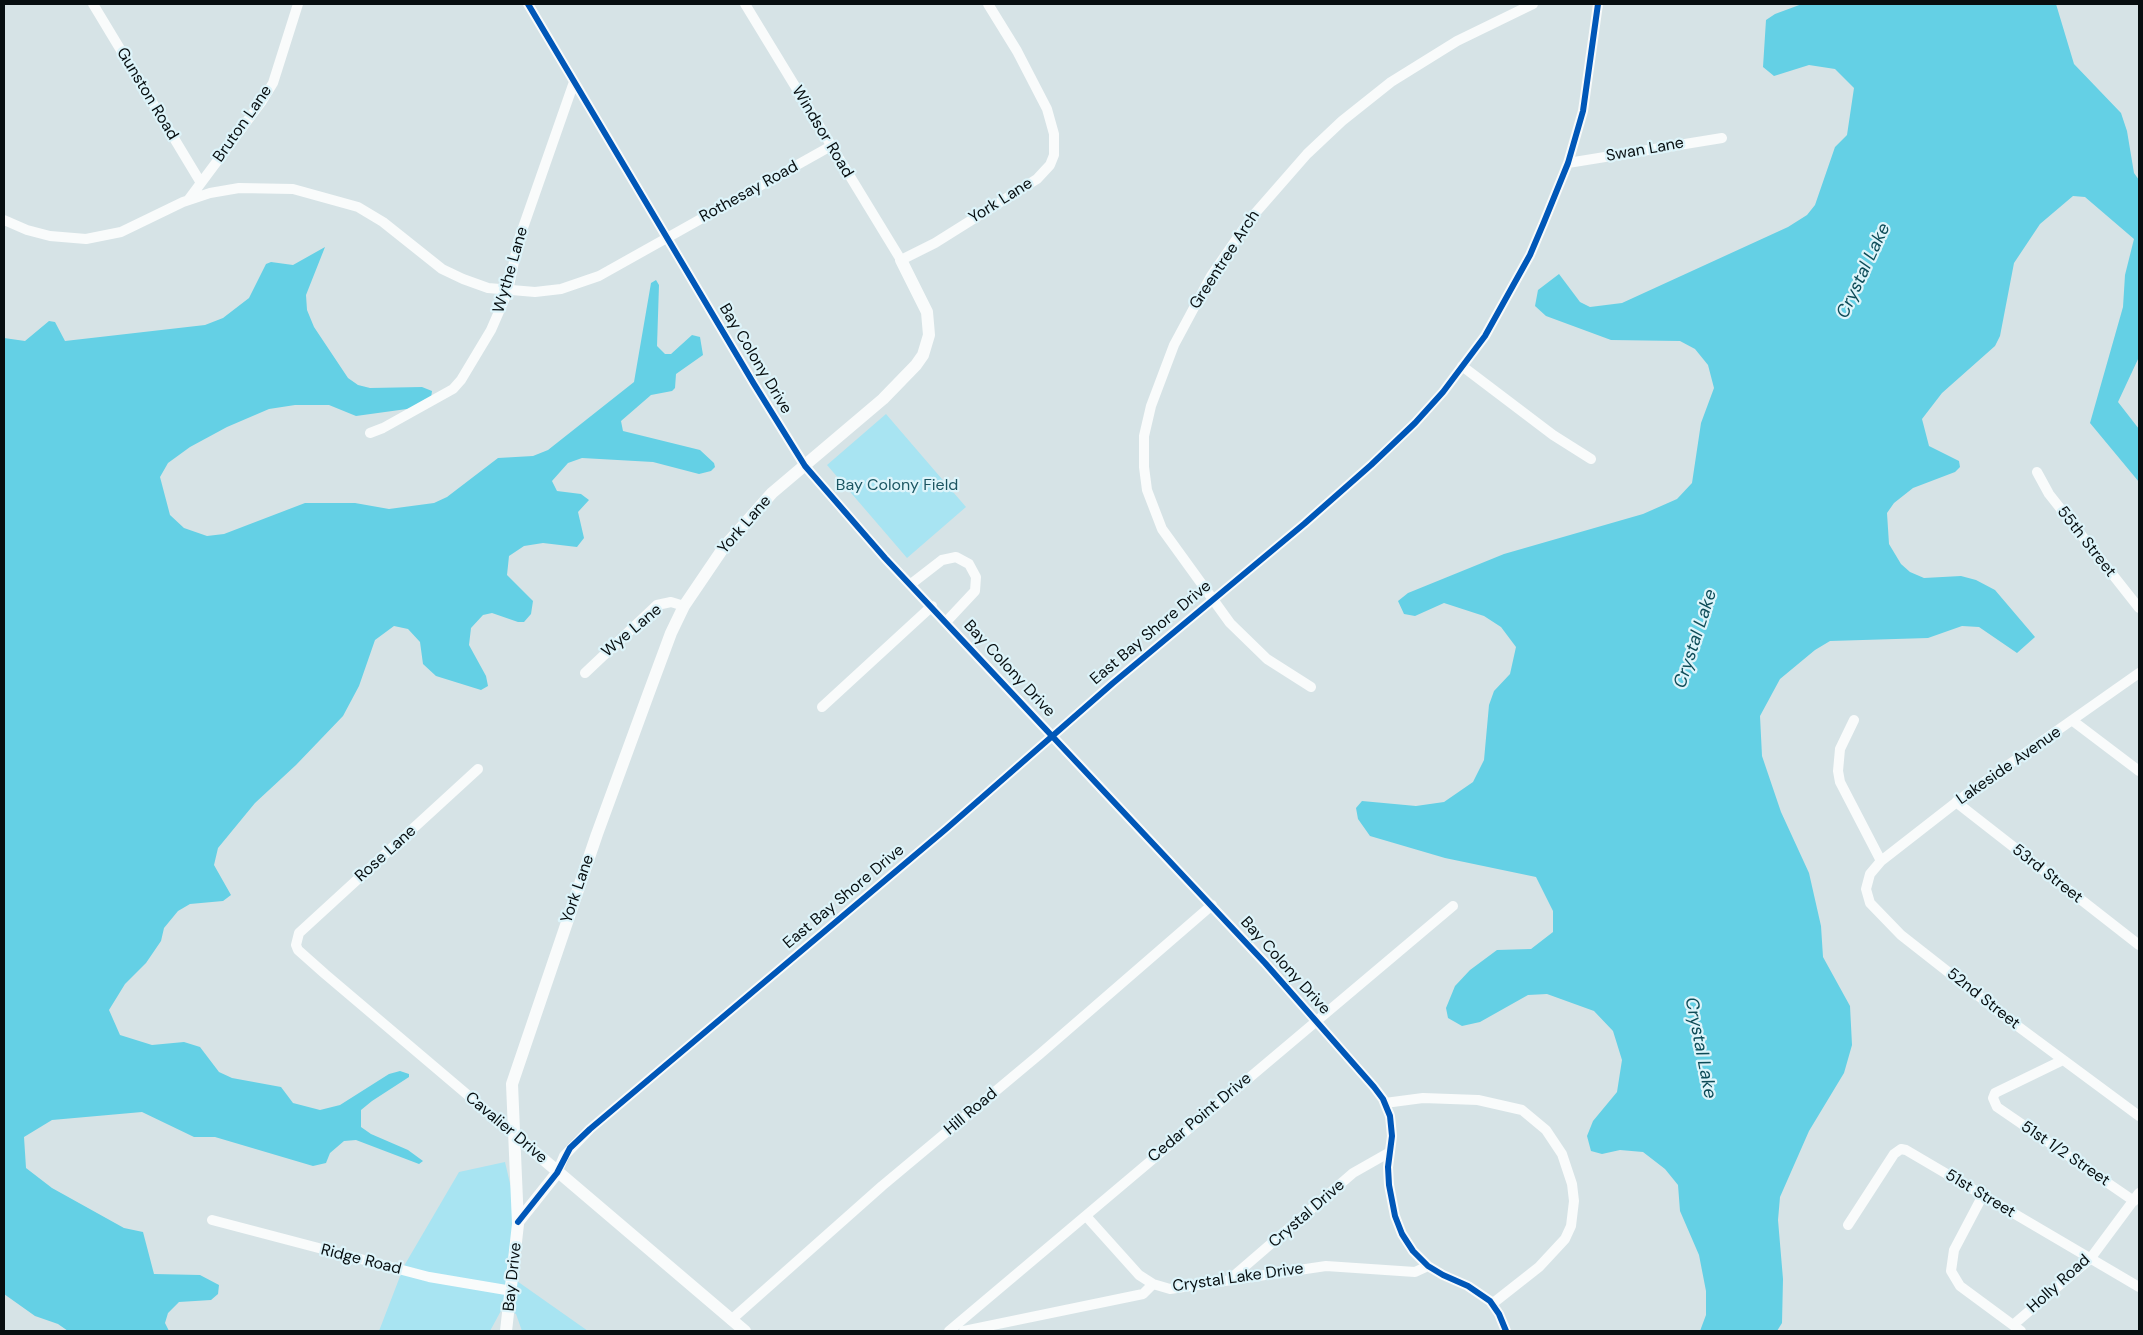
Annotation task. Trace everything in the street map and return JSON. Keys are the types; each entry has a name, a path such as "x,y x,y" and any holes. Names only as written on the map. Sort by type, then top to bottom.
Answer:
{"street":[{"name":"Gunston Road","path":"93,4 201,183"},
{"name":"Bruton Lane","path":"189,199 262,101 273,83 298,4"},
{"name":"Bay Colony Drive","path":"528,4 667,238 805,466 819,485 1212,905 1374,1087 1385,1103 1392,1128 1389,1185 1395,1216 1408,1244 1428,1266 1443,1276 1480,1293 1492,1304 1499,1314 1506,1331"},
{"name":"Windsor Road","path":"745,4 901,260"},
{"name":"York Lane","path":"516,1136 511,1095 515,1073 615,783 671,633 684,606 711,566 748,518 781,486 840,438 883,399 916,365 923,355 929,335 928,312 901,260 935,243 1037,179 1050,165 1055,149 1052,123 1047,109 1010,40 988,4"},
{"name":"Greentree Arch","path":"1311,687 1267,659 1230,623 1162,529 1147,490 1144,467 1144,436 1151,406 1174,345 1188,316 1230,246 1251,218 1307,154 1342,121 1391,82 1457,41 1533,4"},
{"name":"East Bay Shore Drive","path":"557,1172 564,1156 590,1129 1371,465 1415,423 1485,336 1530,255 1568,163 1584,103 1598,4"},
{"name":"Wythe Lane","path":"370,433 383,428 452,389 461,380 491,330 508,291 518,242 574,82"},
{"name":"Swan Lane","path":"1568,163 1722,138"},
{"name":"Rothesay Road","path":"189,199 239,188 293,189 324,196 351,204 374,216 442,269 488,288 535,292 561,289 582,283 667,238 831,146"},
{"path":"4,220 27,230 50,236 86,239 121,232 189,199"},
{"path":"1462,366 1553,434 1592,459"},
{"name":"55th Street","path":"2037,472 2049,494 2139,608"},
{"path":"910,584 942,560 956,557 969,564 976,577 975,591 946,622"},
{"name":"Wye Lane","path":"585,673 657,605 671,602 684,606"},
{"path":"822,707 932,606"},
{"name":"Lakeside Avenue","path":"1881,861 1956,802 2139,673"},
{"path":"1854,720 1840,749 1838,771 1840,782 1881,861"},
{"path":"2073,721 2139,771"},
{"name":"Rose Lane","path":"296,940 299,933 478,769"},
{"name":"53rd Street","path":"1956,802 2139,945"},
{"name":"52nd Street","path":"1881,861 1870,874 1866,889 1870,903 1885,920 2008,1020 2139,1116"},
{"name":"Hill Road","path":"731,1320 882,1186 1040,1054 1212,905"},
{"name":"Cedar Point Drive","path":"949,1331 1453,906"},
{"name":"Cavalier Drive","path":"296,940 298,950 325,974 745,1331"},
{"name":"51st 1/2 Street","path":"2063,1060 1995,1093 1993,1098 1997,1107 2136,1197"},
{"path":"1385,1103 1424,1098 1478,1100 1514,1107 1522,1110 1541,1124 1562,1154 1572,1184 1574,1201 1571,1226 1565,1239 1539,1267 1492,1304"},
{"name":"Bay Drive","path":"506,1331 512,1291 518,1222 516,1136"},
{"name":"51st Street","path":"1848,1225 1894,1154 1901,1149 1906,1150 2139,1287"},
{"name":"Crystal Drive","path":"1228,1281 1353,1173 1390,1152"},
{"name":"Bay Drive","path":"518,1222 557,1172"},
{"path":"1983,1195 1954,1250 1952,1271 1960,1286 2017,1328"},
{"name":"Holly Road","path":"2017,1328 2090,1259 2136,1197"},
{"path":"1086,1216 1140,1275 1154,1284"},
{"name":"Ridge Road","path":"212,1220 429,1277 512,1291"},
{"name":"Crystal Lake Drive","path":"964,1331 1144,1294 1154,1284 1170,1289 1181,1289 1326,1266 1415,1272 1428,1266"}],"green space":[{"name":"Bay Colony Field","path":"886,414 966,507 907,558 827,465"},
{"path":"505,1162 512,1192 514,1215 507,1274 588,1331 522,1331 516,1314 503,1307 490,1331 379,1331 404,1266 459,1172"}],"water":[{"name":"Crystal Lake","path":"1802,4 2056,4 2074,64 2121,113 2127,131 2134,173 2139,180 2139,357 2118,402 2139,429 2139,482 2090,423 2123,307 2125,275 2134,239 2085,197 2073,196 2040,224 2014,263 2000,336 1995,346 1942,393 1922,419 1929,446 1959,461 1960,467 1955,472 1913,488 1894,503 1887,513 1889,544 1901,564 1910,572 1924,578 1961,576 1976,580 1995,590 2035,637 2017,653 1979,627 1962,626 1928,638 1830,641 1815,650 1780,679 1760,716 1762,756 1781,812 1809,873 1821,926 1823,957 1850,1006 1852,1045 1844,1073 1809,1131 1780,1197 1778,1220 1783,1279 1782,1323 1777,1331 1700,1331 1706,1315 1706,1291 1699,1255 1680,1211 1678,1185 1665,1169 1643,1152 1620,1150 1602,1154 1591,1151 1587,1136 1593,1121 1617,1092 1622,1060 1613,1031 1594,1011 1547,994 1528,995 1480,1022 1462,1026 1448,1018 1446,1008 1455,986 1470,970 1497,950 1531,949 1553,932 1553,911 1536,877 1445,858 1370,836 1358,819 1356,808 1362,801 1416,806 1444,802 1473,782 1484,760 1489,705 1494,691 1510,674 1516,647 1501,627 1484,616 1444,603 1415,616 1404,614 1398,601 1408,593 1504,554 1643,514 1677,499 1692,483 1701,423 1714,388 1708,365 1695,349 1680,341 1611,340 1546,316 1535,306 1538,290 1559,274 1580,302 1590,307 1622,303 1788,227 1807,215 1815,205 1835,147 1847,135 1854,88 1835,69 1809,65 1774,76 1763,67 1766,20 1775,14"},
{"path":"325,247 306,295 307,310 314,327 348,378 358,385 370,388 422,387 432,391 431,398 414,408 356,416 329,405 295,405 269,409 227,427 190,447 168,463 160,477 170,515 184,528 207,536 224,534 305,503 355,503 389,509 434,503 447,497 498,458 533,456 548,450 634,382 651,283 656,280 659,285 657,346 665,354 671,354 692,335 700,337 703,355 676,374 675,388 672,391 651,395 621,421 623,431 700,450 714,463 715,467 711,471 699,474 653,462 582,458 568,463 552,481 557,491 581,494 589,500 578,512 584,538 577,547 543,543 524,546 509,556 507,575 533,601 531,614 524,622 518,622 492,613 483,615 471,628 469,645 486,676 488,686 481,690 436,676 423,664 420,642 408,629 394,626 375,640 359,686 343,716 296,765 255,803 218,848 214,865 231,895 223,901 190,904 178,911 164,928 161,941 146,963 125,984 109,1010 120,1035 152,1045 184,1042 200,1047 219,1072 232,1078 281,1087 293,1103 320,1110 340,1105 389,1074 400,1071 409,1074 409,1077 361,1110 361,1127 371,1134 408,1150 423,1161 419,1164 356,1140 344,1141 330,1153 326,1163 313,1166 215,1137 194,1137 142,1112 52,1120 24,1137 26,1168 52,1188 124,1228 143,1232 154,1274 200,1275 219,1285 218,1294 211,1300 179,1302 168,1313 165,1323 169,1331 68,1331 58,1324 35,1316 4,1294 4,338 25,341 49,321 55,322 65,341 205,325 223,318 249,298 266,264 271,262 293,265"}],"cycle path":[{"path":"528,4 754,384 805,466 885,558 1265,963 1374,1087 1383,1099 1390,1116 1392,1136 1388,1167 1389,1185 1395,1216 1402,1234 1413,1251 1428,1266 1468,1286 1490,1301 1499,1314 1506,1331"},
{"path":"518,1222 557,1173 570,1148 590,1129 946,829 1113,683 1304,524 1371,465 1415,423 1443,392 1485,336 1530,255 1568,163 1583,111 1598,4"}]}
